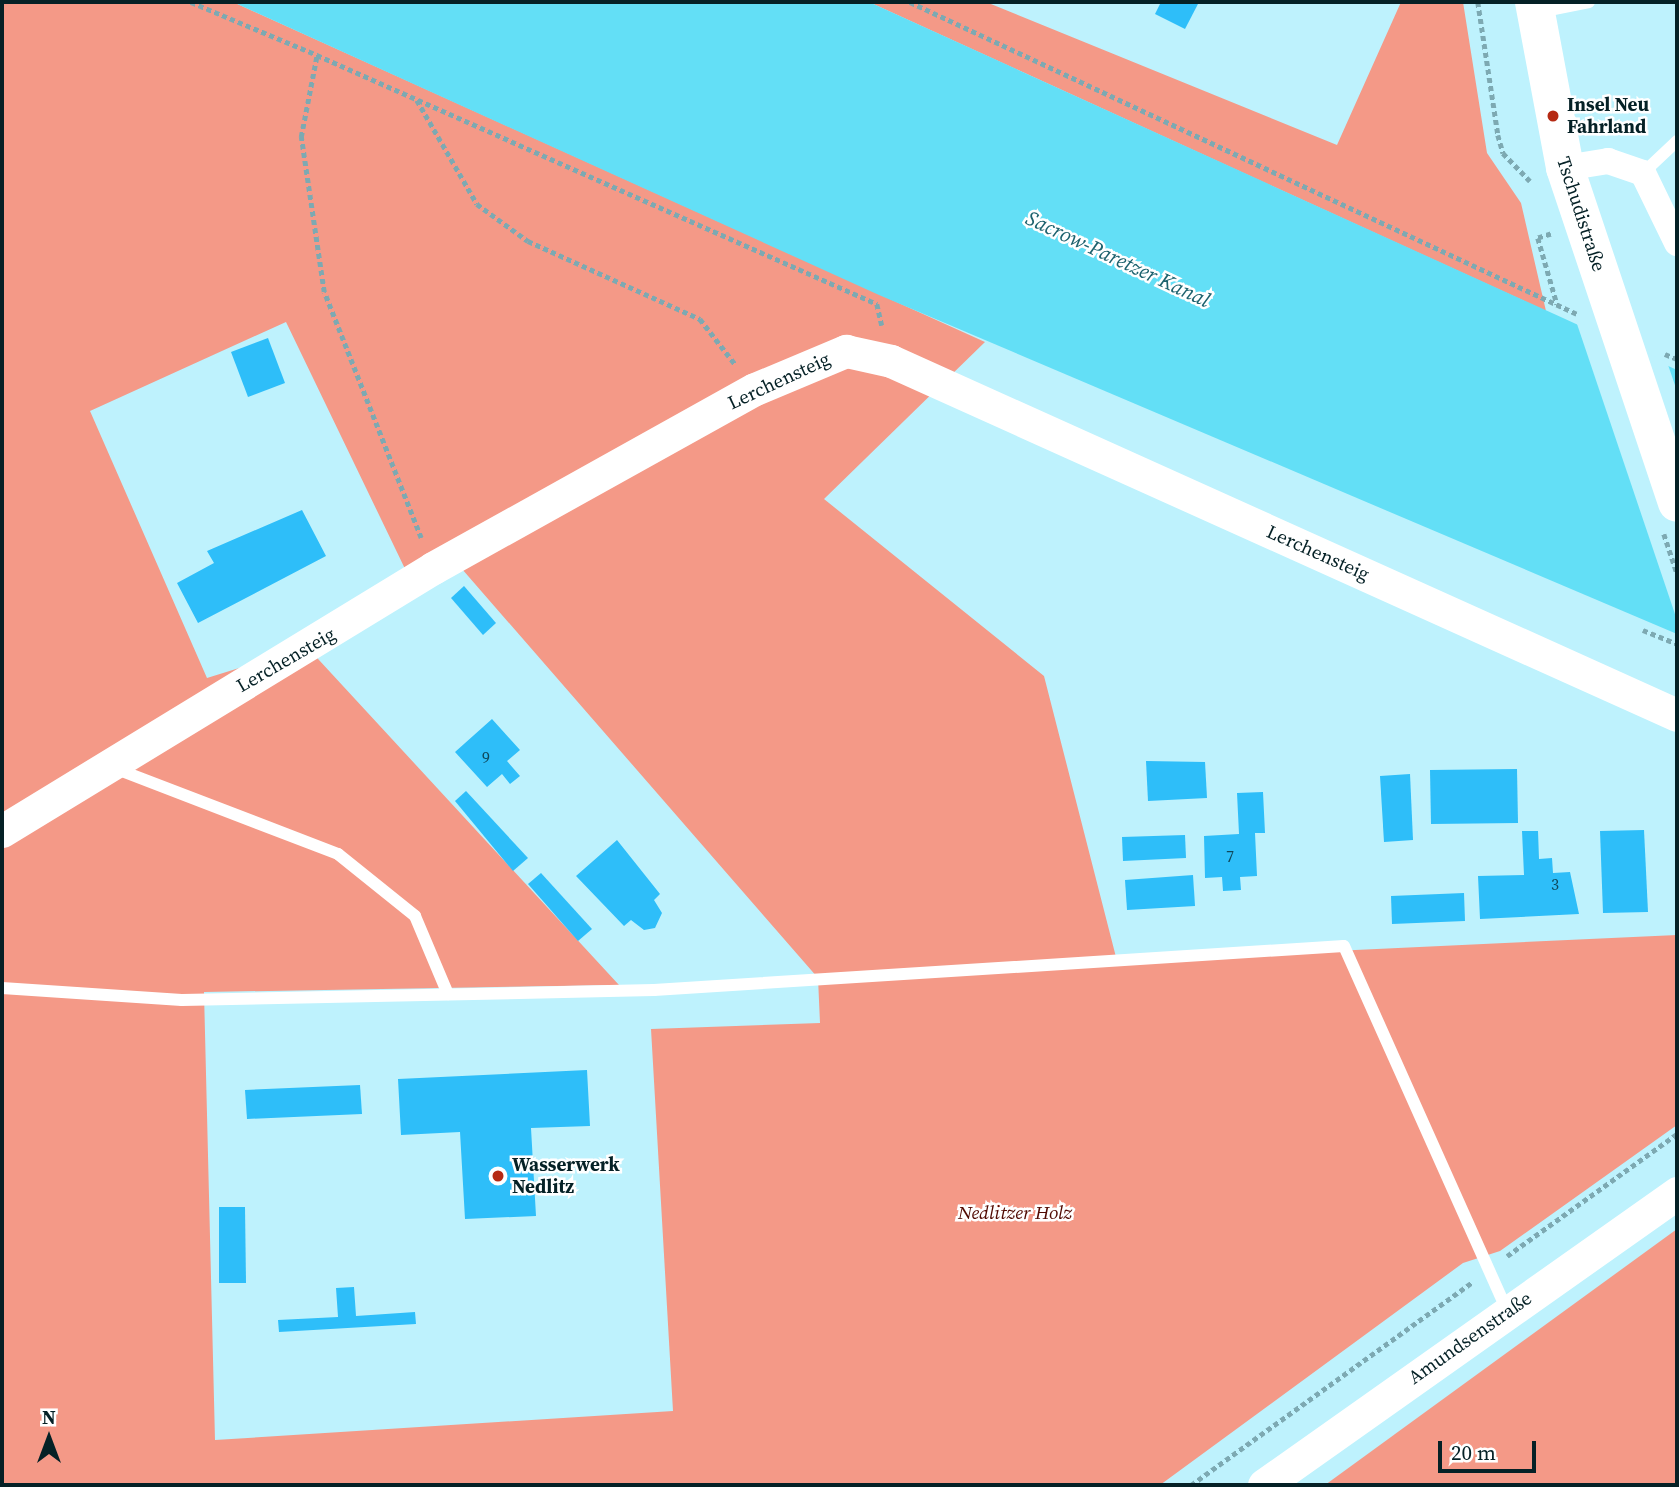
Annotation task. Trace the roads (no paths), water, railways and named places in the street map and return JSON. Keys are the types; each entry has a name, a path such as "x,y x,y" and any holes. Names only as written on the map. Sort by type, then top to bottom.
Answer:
{"main road":[{"name":"Tschudistraße","path":"1534,7 1552,179 1609,302 1677,503"}],"street":[{"path":"1552,179 1608,161 1643,173 1677,243"},
{"name":"Lerchensteig","path":"2,831 107,765 305,652 433,568 755,389 846,351 891,361 1677,715"},
{"name":"Amundsenstraße","path":"1264,1485 1507,1310 1677,1193"}],"lane":[{"path":"1534,7 1590,2"},
{"path":"1643,173 1677,141"},
{"path":"107,765 338,854 415,916 448,994"},
{"path":"2,988 182,1000 654,990 1344,946 1486,1271 1507,1310"}],"water":[{"name":"Sacrow-Paretzer Kanal","path":"233,2 869,2 1677,370 1677,634 879,295"}],"place":[{"name":"Insel Neu Fahrland","path":"1553,116"},
{"name":"Wasserwerk Nedlitz","path":"498,1176"}],"park label":[{"name":"Nedlitzer Holz","path":"1015,1213"}]}
